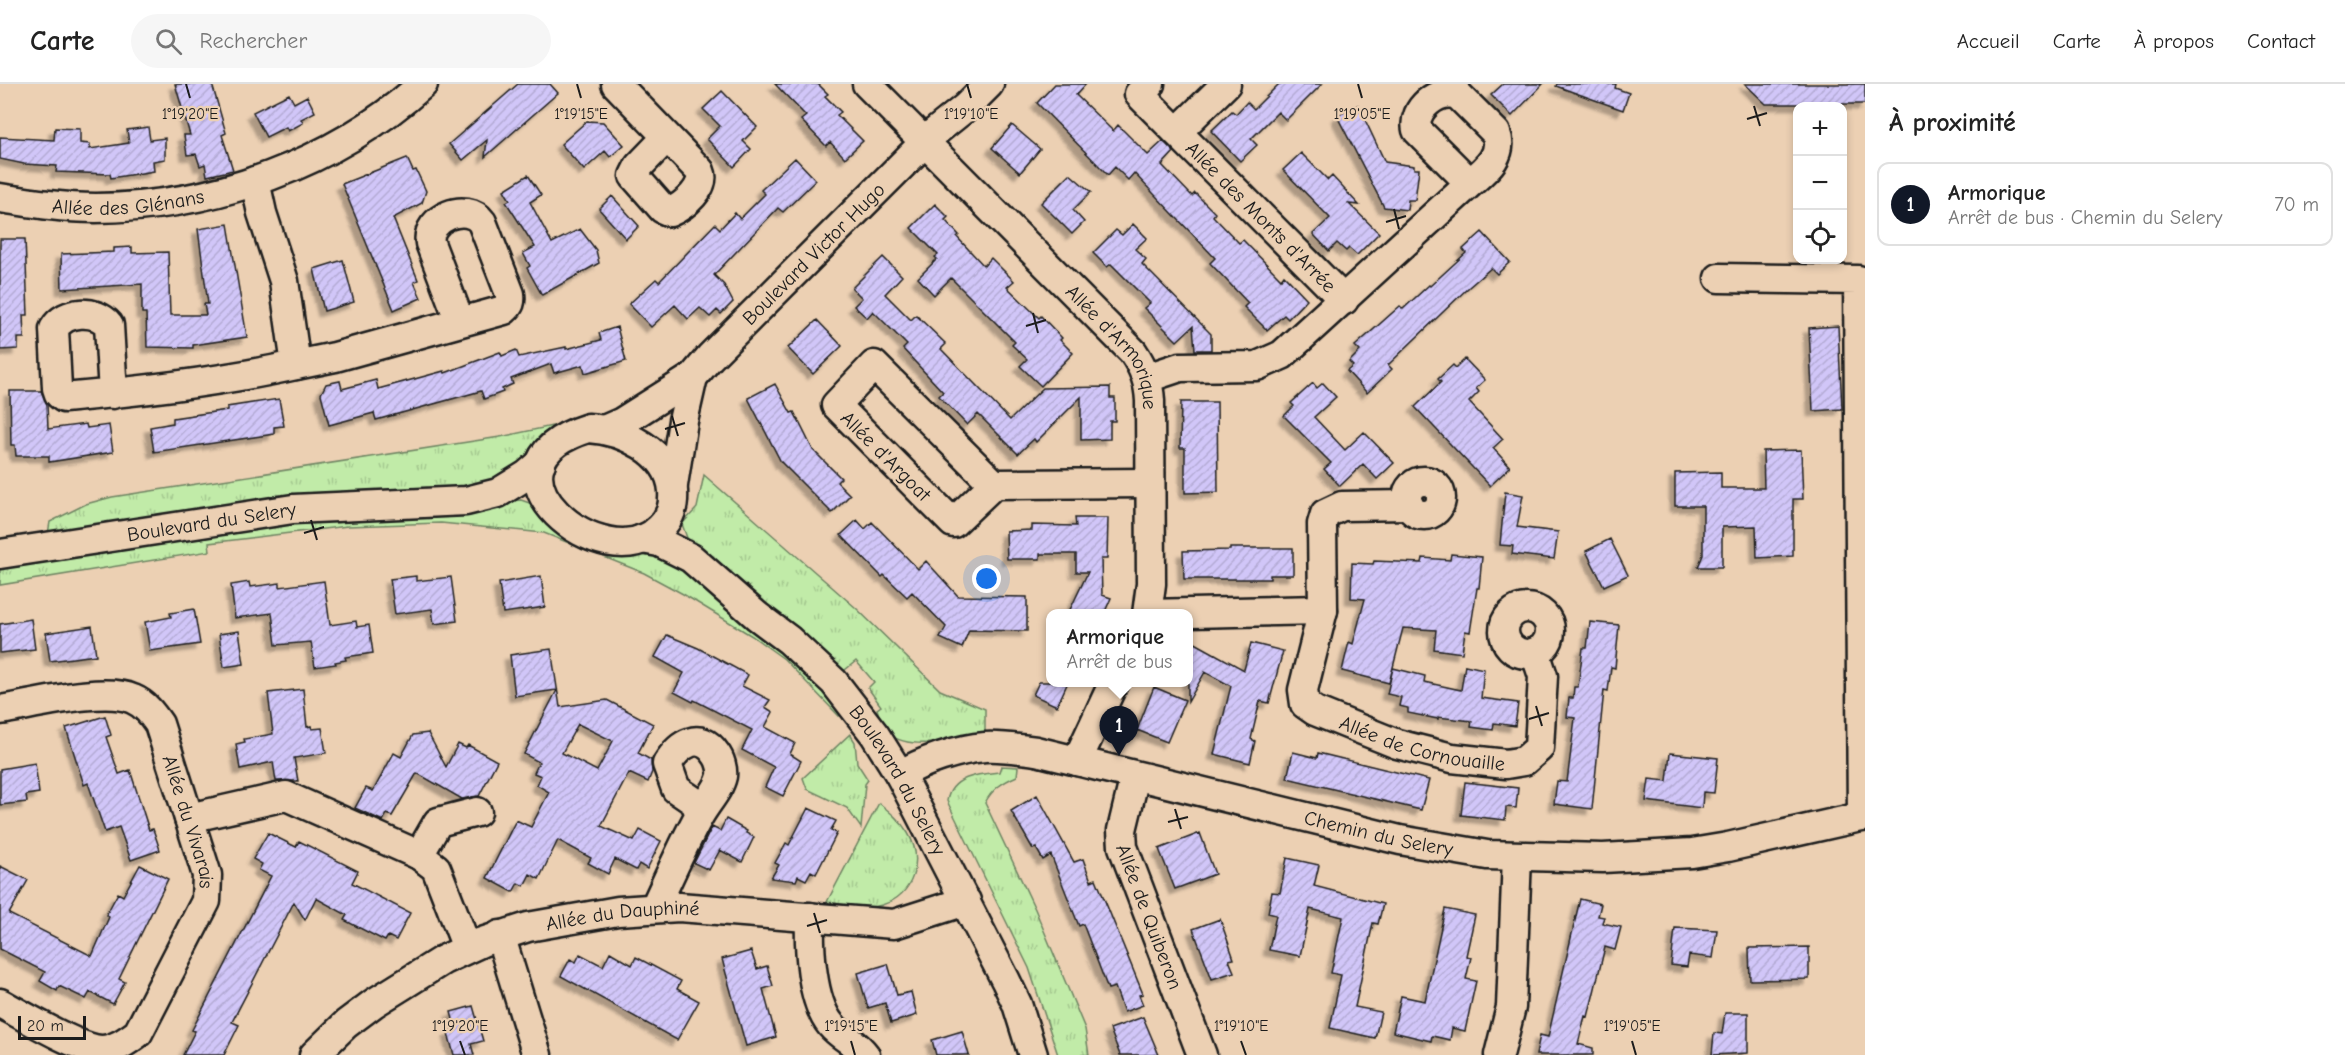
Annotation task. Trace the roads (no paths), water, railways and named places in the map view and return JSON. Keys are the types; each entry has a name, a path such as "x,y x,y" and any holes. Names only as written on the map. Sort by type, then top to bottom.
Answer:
{"street":[{"name":"Allée des Glénans","path":"0,198 62,206 114,207 192,198 255,181 309,160 352,136 394,108 423,84"},
{"path":"616,84 667,137"},
{"name":"Allée d'Armorique","path":"867,84 930,137 1132,352 1147,378 1150,401 1151,584 1148,609"},
{"name":"Boulevard Victor Hugo","path":"930,137 972,84"},
{"name":"Boulevard Victor Hugo","path":"606,429 622,422 693,377 710,357 930,137 989,84"},
{"name":"Allée des Monts d'Arrée","path":"1150,84 1139,94 1344,300"},
{"name":"Allée des Monts d'Arrée","path":"1177,132 1226,84"},
{"path":"255,181 262,213 284,281 296,365"},
{"name":"Allée des Monts d'Arrée","path":"1147,378 1180,367 1249,367 1265,363 1291,348 1470,183"},
{"path":"1719,278 1858,280 1864,816"},
{"path":"113,394 201,382 335,357 460,322"},
{"name":"Allée d'Argoat","path":"874,365 994,484 953,523 836,405 874,365"},
{"name":"Boulevard Victor Hugo","path":"672,498 683,421 693,377"},
{"path":"588,428 606,429 642,445 658,458 666,469 672,498 655,533 642,539 620,542 604,541 591,536 556,514 545,501 539,485 541,462 559,439 588,428"},
{"name":"Boulevard du Selery","path":"498,493 527,475 541,462"},
{"path":"994,484 1150,483"},
{"name":"Boulevard du Selery","path":"0,554 260,513 343,506 466,501 498,493 514,493 545,501"},
{"name":"Boulevard du Selery","path":"672,498 675,525 691,558"},
{"name":"Allée de Cornouaille","path":"1409,505 1342,506 1325,513 1322,524 1323,610 1303,690 1305,704 1315,711 1396,744 1452,758 1506,764 1524,761 1539,748 1543,676 1535,652"},
{"name":"Boulevard du Selery","path":"642,539 659,542 691,558 789,640 834,682 875,735 900,775 1017,1004 1033,1055"},
{"path":"1193,613 1323,610"},
{"path":"1077,761 1112,687"},
{"name":"Allée du Vivarais","path":"0,710 107,693 132,699 148,708 159,724 207,875 206,901 138,1033 122,1045 101,1050 84,1046 0,1003"},
{"name":"Chemin du Selery","path":"900,775 930,761 983,747 1036,751 1400,840 1466,852 1517,857 1603,858 1692,853 1864,816"},
{"name":"Allée de Quiberon","path":"1135,776 1122,830 1123,847 1202,1055"},
{"path":"189,818 286,796 419,855 436,868 467,948"},
{"path":"419,855 438,822 477,812"},
{"path":"655,907 700,814"},
{"path":"1499,1055 1510,1007 1517,857"},
{"name":"Allée du Dauphiné","path":"314,1055 346,1024 374,1003 443,960 500,935 585,916 655,907 703,908 894,924 966,901"},
{"path":"810,917 812,974 824,1014 838,1032 861,1049 865,1055"},
{"path":"500,935 537,1055"}],"place":[{"name":"Armorique","path":"1119,756"}]}
